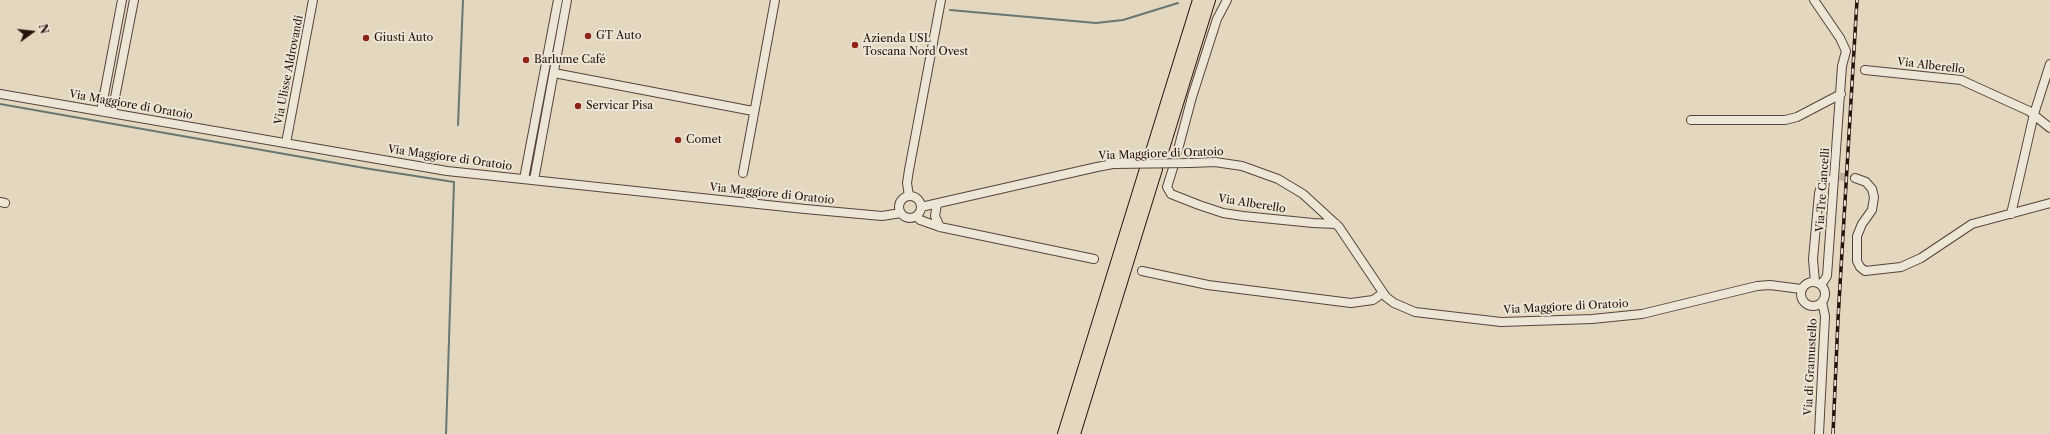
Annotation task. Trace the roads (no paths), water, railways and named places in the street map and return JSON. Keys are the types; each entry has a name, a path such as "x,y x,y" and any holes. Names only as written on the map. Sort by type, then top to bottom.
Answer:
{"highway":[{"path":"1074,434 1199,0"},
{"path":"1064,434 1153,163 1209,0"}],"street":[{"path":"101,111 122,0"},
{"path":"112,113 134,0"},
{"name":"Via Ulisse Aldrovandi","path":"286,143 313,0"},
{"path":"524,179 558,0"},
{"path":"534,180 568,0"},
{"path":"742,173 775,0"},
{"path":"909,196 907,182 941,0"},
{"path":"1176,157 1192,97 1217,19 1227,0"},
{"path":"1691,120 1785,120 1797,117 1841,94 1845,48 1814,0"},
{"path":"2011,214 2034,114 2050,64"},
{"name":"Via Alberello","path":"1865,70 1961,80 2034,114 2050,128"},
{"path":"554,73 753,111"},
{"name":"Via Maggiore di Oratoio","path":"0,94 447,171 882,216 901,213 910,218 917,216 920,220 940,227 1094,259"},
{"name":"Via Tre Cancelli","path":"1818,284 1827,276 1841,94"},
{"name":"Via Maggiore di Oratoio","path":"921,206 937,204 1097,166 1113,164 1191,162 1233,164 1269,175 1303,194 1336,224 1349,240 1383,293 1394,303 1415,312 1501,322 1555,321 1628,316 1764,285 1801,289"},
{"name":"Via Alberello","path":"1173,168 1168,189 1174,197 1223,213 1313,223 1336,224"},
{"path":"1855,178 1866,182 1872,189 1874,197 1872,210 1862,224 1857,236 1857,261 1865,272 1889,270 1904,266 1921,258 1972,224 2050,202"},
{"path":"1818,284 1806,284 1801,289 1801,297 1805,304 1816,306 1822,302 1825,291 1818,284 1813,259 1818,193 1822,184 1827,179"},
{"path":"909,196 919,200 921,206 917,216"},
{"path":"901,213 901,202 909,196"},
{"path":"937,204 935,216 940,227"},
{"path":"1142,271 1214,286 1351,303 1373,300 1383,293"},
{"name":"Via di Gramustello","path":"1819,434 1825,316 1822,302"}],"waterway":[{"path":"458,125 463,0"},
{"path":"950,10 1096,23 1123,20 1178,3"},
{"path":"0,104 370,169 454,182 446,434"}],"tunnel":[{"path":"1828,179 1836,176 1855,178"}],"railway":[{"path":"1833,434 1838,319 1857,0"}],"place":[{"name":"GT Auto","path":"588,36"},
{"name":"Giusti Auto","path":"366,38"},
{"name":"Azienda USL Toscana Nord Ovest","path":"855,45"},
{"name":"Barlume Café","path":"526,60"},
{"name":"Servicar Pisa","path":"578,106"},
{"name":"Comet","path":"678,140"}]}
